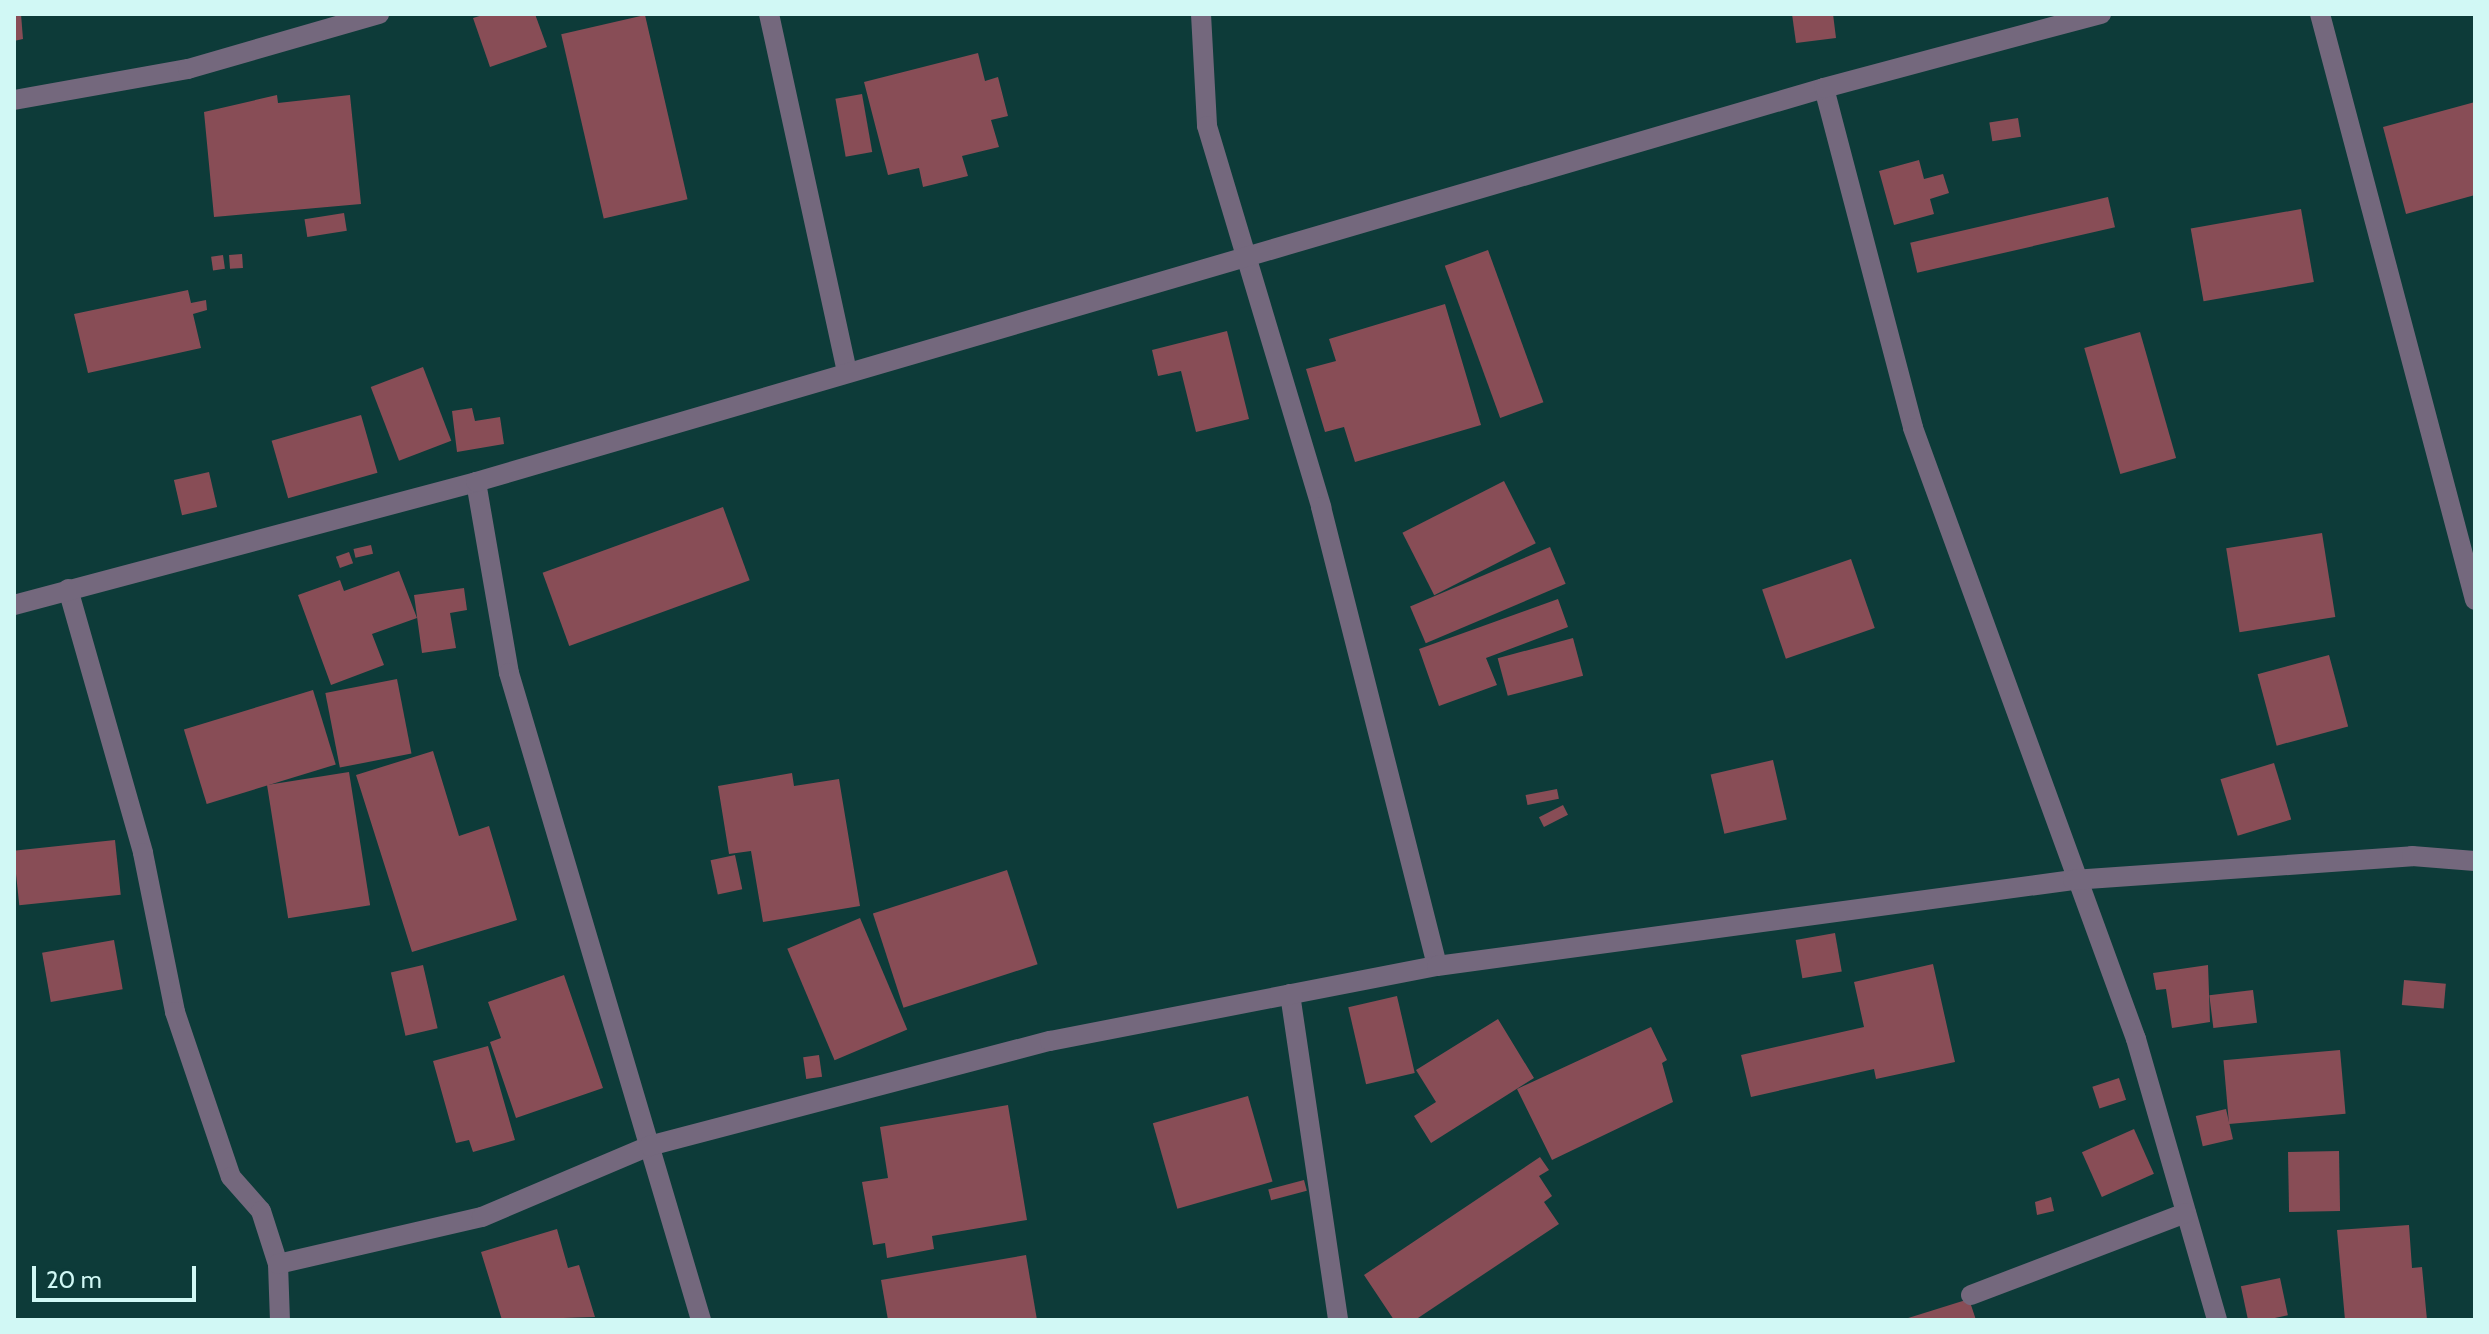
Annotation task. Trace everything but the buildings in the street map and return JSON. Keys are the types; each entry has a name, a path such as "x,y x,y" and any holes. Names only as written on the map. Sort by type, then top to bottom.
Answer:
{"street":[{"path":"14,100 188,69 379,14"},
{"path":"769,14 847,372"},
{"path":"1201,14 1207,126 1248,254 1321,507 1437,966"},
{"path":"14,605 476,482 1824,88 2101,14"},
{"path":"2320,14 2475,600"},
{"path":"1824,88 1913,428 2073,880 2136,1039 2217,1320"},
{"path":"476,482 509,673 701,1320"},
{"path":"68,589 143,853 175,1012 199,1093 231,1177 261,1211 278,1264 280,1320"},
{"path":"278,1264 482,1217 649,1146 1050,1041 1437,966 2073,880 2412,856 2475,861"},
{"path":"1290,994 1338,1320"},
{"path":"1971,1295 2186,1213"}]}
